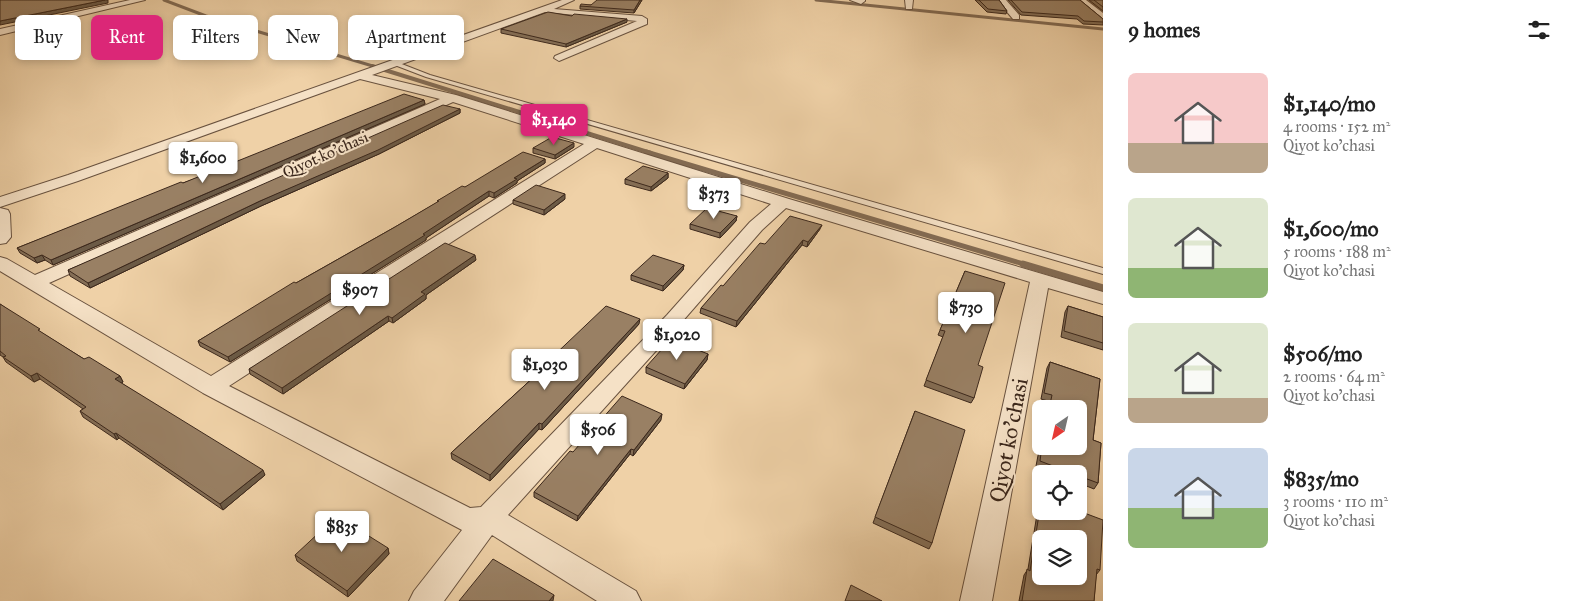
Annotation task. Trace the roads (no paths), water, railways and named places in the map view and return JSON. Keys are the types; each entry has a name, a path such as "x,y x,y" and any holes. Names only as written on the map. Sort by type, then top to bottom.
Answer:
{"street":[{"path":"0,32 141,0"},
{"path":"0,202 92,171 570,0"},
{"path":"1001,0 1016,17"},
{"path":"1081,0 1103,18"},
{"path":"540,11 642,19 642,24 559,58"},
{"path":"358,75 452,98 783,202 1103,298"},
{"name":"Qiyot ko'chasi","path":"33,283 452,98"},
{"path":"211,386 596,143"},
{"path":"425,601 488,518 674,319 756,226 783,202"},
{"path":"0,213 2,214 2,237 0,239"},
{"path":"0,263 211,386 467,520 488,518 625,601"},
{"name":"Qiyot ko'chasi","path":"976,601 1040,279"}],"lane":[{"path":"394,63 448,81 1103,271"}],"waterway":[{"path":"164,0 206,16 376,67"},
{"path":"816,0 1103,29"},
{"path":"1089,0 1103,12"},
{"path":"372,66 651,153"},
{"path":"646,152 1027,265"},
{"path":"1023,264 1103,288"}]}
